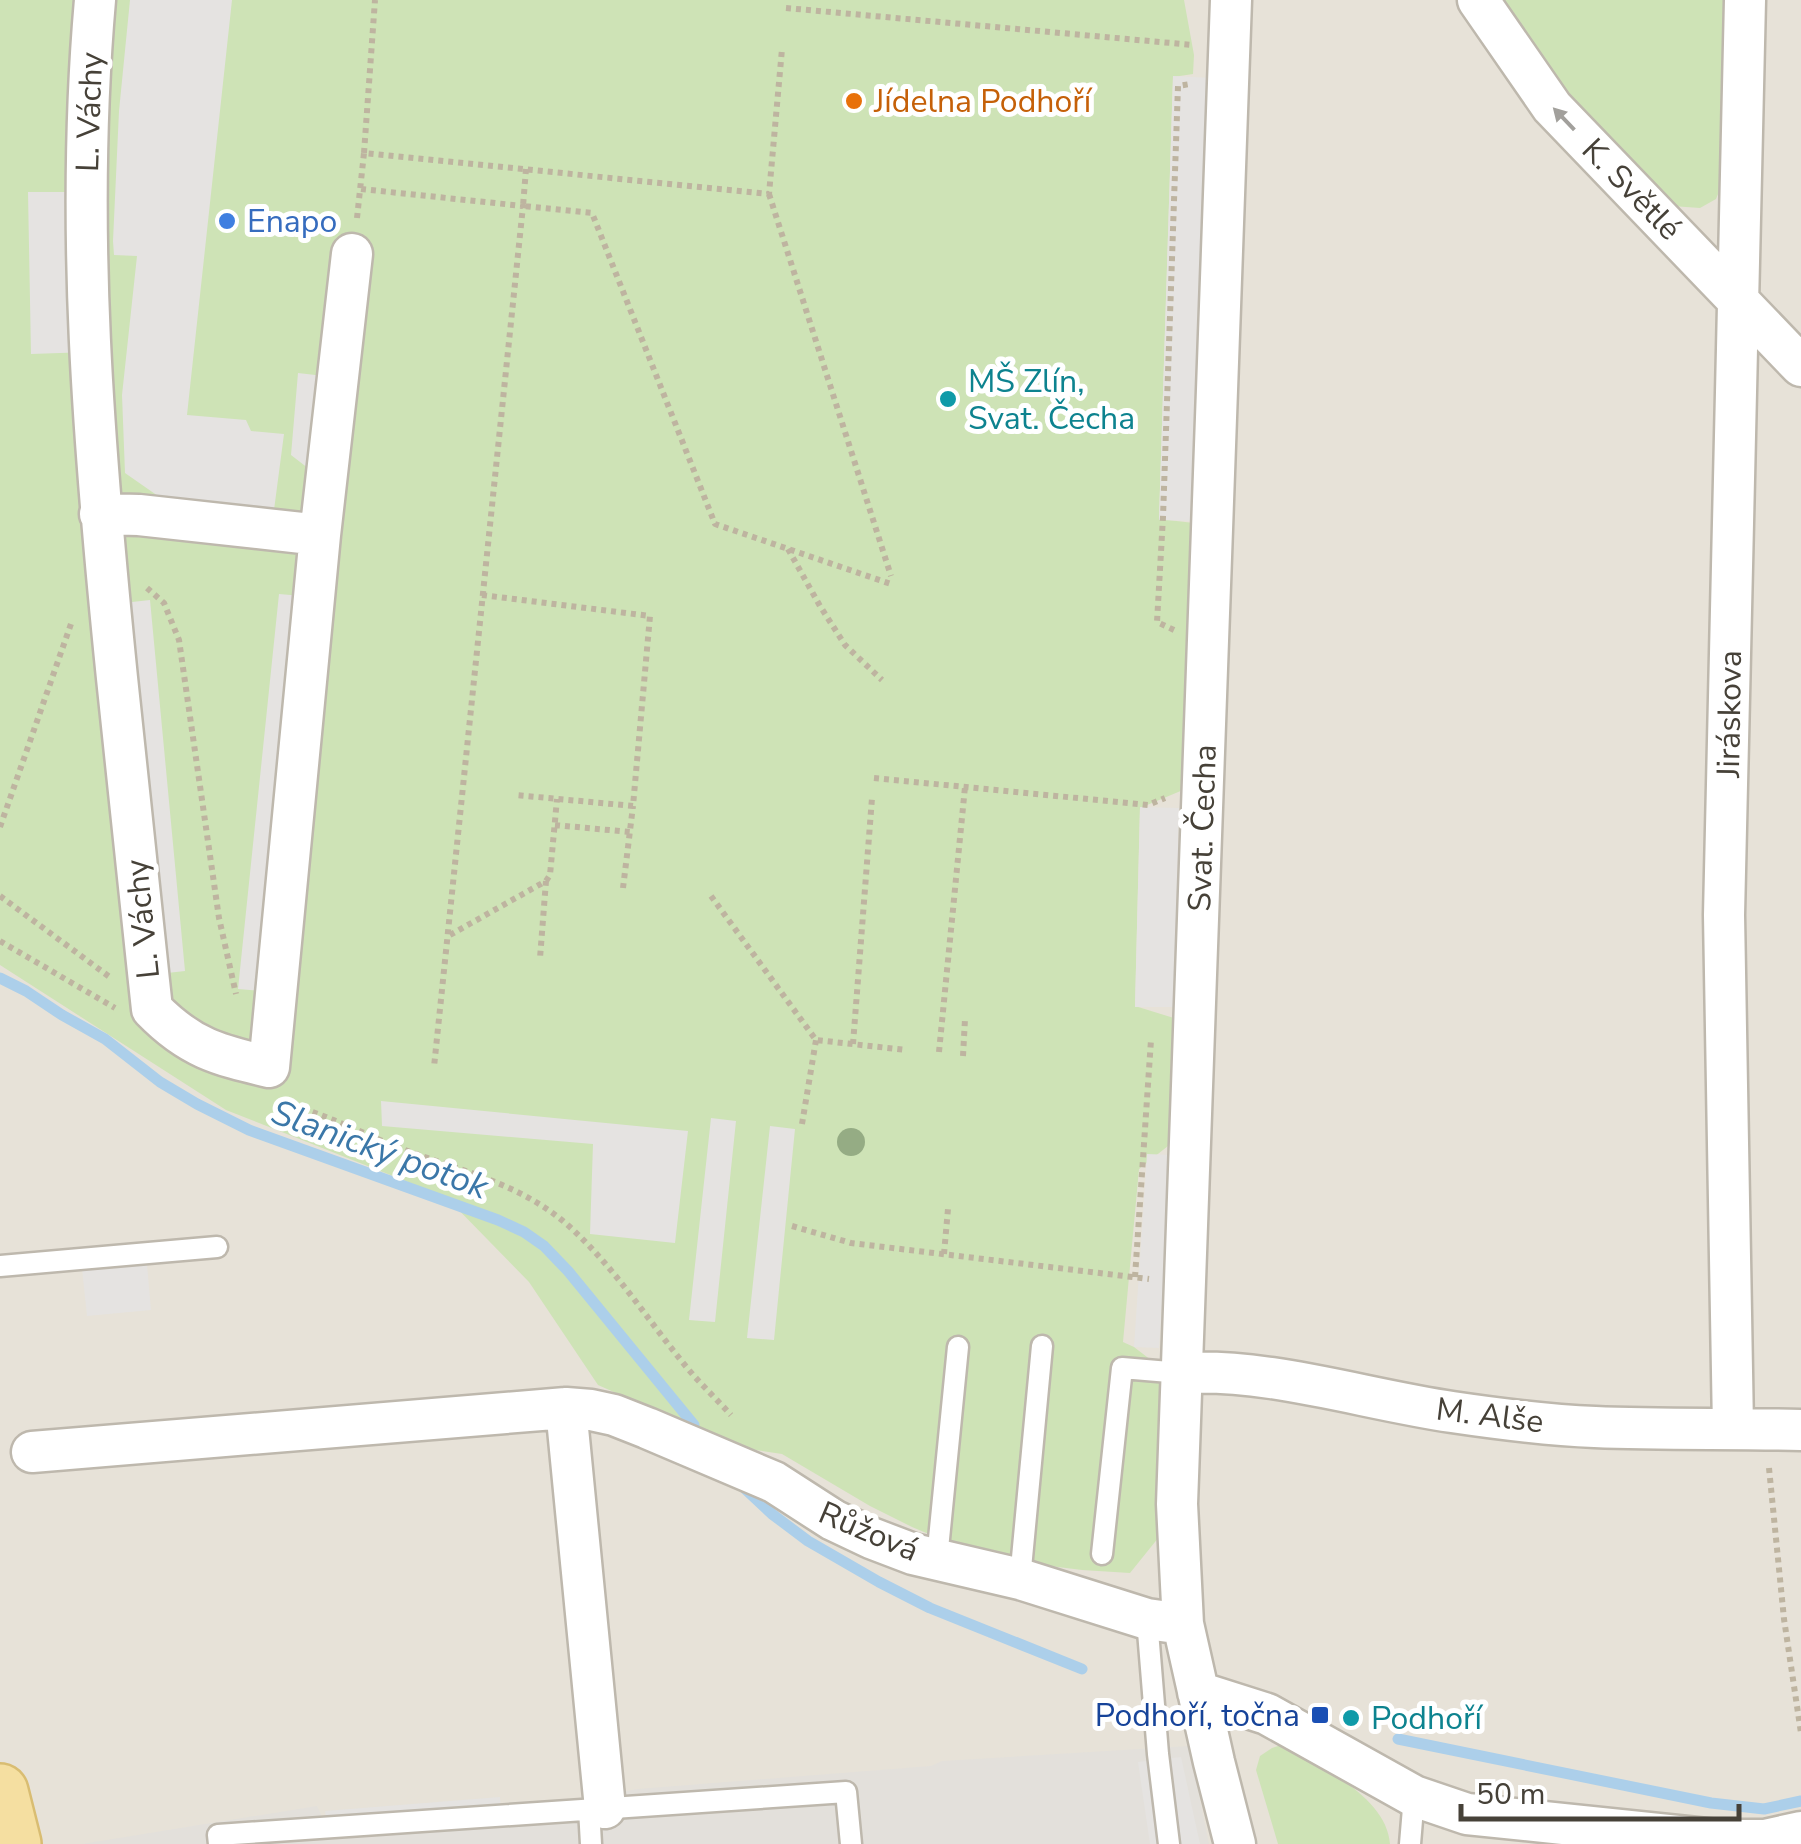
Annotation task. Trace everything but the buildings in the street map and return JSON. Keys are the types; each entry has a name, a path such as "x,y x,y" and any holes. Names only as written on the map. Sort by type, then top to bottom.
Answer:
{"main road":[{"path":"0,1792 13,1844"}],"street":[{"name":"L. Váchy","path":"95,0 87,109 89,352 137,1011 192,1044 269,1067 320,536 352,254"},
{"name":"Svat. Čecha","path":"1230,0 1177,1504 1180,1648 1235,1844"},
{"name":"K. Světlé","path":"1478,0 1552,107 1801,366"},
{"name":"Jiráskova","path":"1733,1428 1724,915 1746,0"},
{"path":"100,514 320,536"},
{"name":"M. Alše","path":"1181,1373 1242,1374 1520,1421 1594,1427 1801,1430"},
{"path":"566,1408 595,1820"},
{"name":"Růžová","path":"32,1452 566,1408 614,1416 774,1482 833,1520 871,1538 913,1554 1020,1579 1180,1648 1267,1714 1414,1796 1495,1824 1716,1840 1765,1840 1801,1832"}],"lane":[{"path":"0,1266 217,1247"},
{"path":"1020,1579 1042,1346"},
{"path":"937,1559 958,1347"},
{"path":"1102,1554 1122,1368 1181,1373"},
{"path":"1169,1844 1156,1734 1180,1648"},
{"path":"219,1844 218,1835 595,1820 846,1792 851,1844"},
{"path":"1410,1844 1414,1796"}],"path":[{"path":"352,254 376,0"},
{"path":"786,8 1201,46"},
{"path":"360,189 592,213 715,524 891,580 770,194 782,49"},
{"path":"1181,633 1157,622 1178,86 1199,83"},
{"path":"364,153 770,194"},
{"path":"434,1066 526,169"},
{"path":"788,549 845,645 882,680"},
{"path":"138,580 164,602 180,640 219,918 236,994 246,997"},
{"path":"482,595 650,616 622,888"},
{"path":"0,827 74,617"},
{"path":"874,778 1148,804 1203,782"},
{"path":"940,1052 965,787"},
{"path":"516,795 633,806"},
{"path":"853,1044 872,798"},
{"path":"449,936 550,875 557,799"},
{"path":"1160,819 1162,799"},
{"path":"555,825 630,832"},
{"path":"540,958 546,880"},
{"path":"0,896 137,1011"},
{"path":"711,896 816,1040 802,1124"},
{"path":"0,940 137,1011"},
{"path":"963,1056 966,1020"},
{"path":"1135,1277 1152,1036"},
{"path":"816,1040 906,1050"},
{"path":"273,1100 494,1180 546,1208 619,1278 694,1375 731,1415"},
{"path":"944,1254 948,1208"},
{"path":"792,1226 850,1243 1185,1284"},
{"path":"1769,1470 1784,1619 1801,1732"}],"shaded area":[{"path":"0,0 1801,0 1801,1844 0,1844"},
{"path":"130,0 232,0 187,415 246,420 251,431 284,434 274,510 158,496 125,473 122,395 137,256 114,255 113,241 119,111"},
{"path":"1173,76 1213,78 1198,521 1159,520"},
{"path":"28,192 86,192 89,352 31,354"},
{"path":"298,373 324,376 313,472 291,455"},
{"path":"279,594 302,596 261,991 238,989"},
{"path":"150,600 185,971 158,974 123,603"},
{"path":"1140,807 1179,808 1174,1007 1135,1007"},
{"path":"381,1101 688,1131 675,1243 590,1234 593,1144 382,1126"},
{"path":"711,1118 736,1121 715,1322 689,1320"},
{"path":"770,1126 795,1129 774,1340 747,1338"},
{"path":"1147,1154 1172,1155 1159,1348 1134,1347"},
{"path":"146,1253 151,1310 87,1316 81,1259"},
{"path":"1189,1746 1209,1844 82,1844 317,1806 327,1827 501,1813 638,1789 931,1766 942,1761"},
{"path":"1181,1757 1200,1844 1150,1844 1138,1762"},
{"path":"500,1797 501,1813 327,1827 325,1811"}],"green space":[{"path":"0,0 1184,0 1194,55 1193,74 1173,77 1159,519 1194,523 1183,790 1140,808 1135,1006 1177,1019 1168,1146 1139,1169 1123,1342 1160,1367 1159,1537 1130,1573 986,1558 870,1506 782,1454 737,1447 598,1385 529,1282 446,1197 226,1110 0,965"},
{"path":"1493,0 1729,0 1726,174 1716,199 1700,208 1672,206 1575,110"},
{"path":"1284,1744 1333,1773 1365,1798 1386,1827 1390,1844 1278,1844 1256,1770 1260,1756"}],"waterway":[{"name":"Slanický potok","path":"0,978 105,1039 160,1082 249,1130 524,1232 568,1271 694,1425"},
{"name":"Slanický potok","path":"741,1485 808,1541 879,1582 930,1608 1082,1669"},
{"name":"Slanický potok","path":"1398,1739 1711,1803 1764,1809 1801,1801"}],"place":[{"name":"Jídelna Podhoří","path":"854,101"},
{"name":"Enapo","path":"227,221"},
{"name":"MŠ Zlín, Svat. Čecha","path":"948,399"},
{"name":"Podhoří, točna","path":"1320,1715"},
{"name":"Podhoří","path":"1351,1718"}]}
